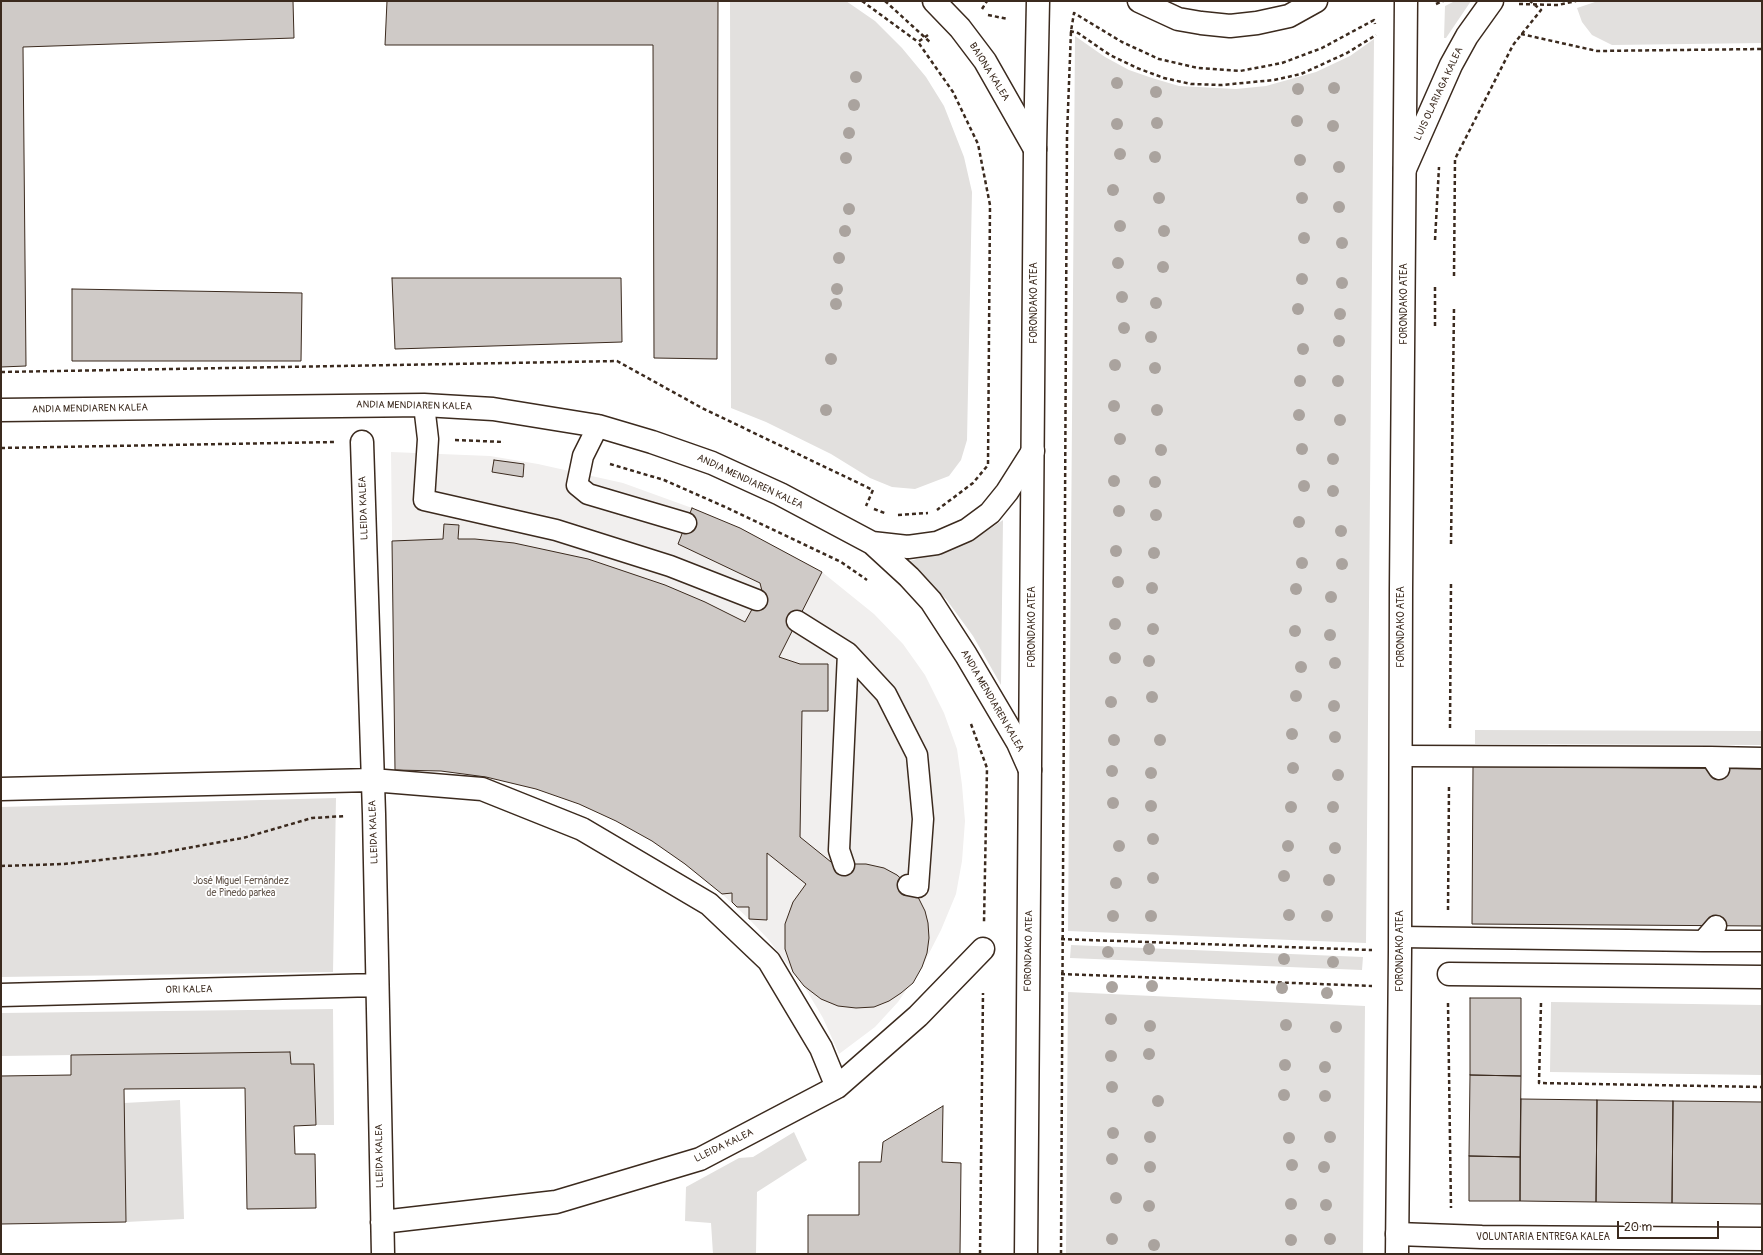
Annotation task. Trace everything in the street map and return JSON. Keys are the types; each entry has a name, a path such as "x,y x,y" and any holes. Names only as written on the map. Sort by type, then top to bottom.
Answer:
{"street":[{"name":"FORONDAKO ATEA","path":"1026,1254 1036,24 1038,1"},
{"path":"1139,1 1178,19 1230,26 1257,23 1289,16 1316,1"},
{"name":"LUIS OLARIAGA KALEA","path":"1405,169 1450,65 1467,36 1492,1"},
{"name":"FORONDAKO ATEA","path":"1397,1244 1406,10"},
{"name":"BAIONA KALEA","path":"948,14 985,61 1035,149"},
{"name":"ANDIA MENDIAREN KALEA","path":"1,410 424,404 493,409 598,426 652,442 712,463 780,494 872,543 909,577 931,601 966,655 1018,743 1030,770"},
{"name":"LLEIDA KALEA","path":"362,442 374,814 376,985 383,1254"},
{"name":"ANDIA MENDIAREN KALEA","path":"872,543 908,547 937,543 967,530 990,513 1007,492 1033,451"},
{"path":"1,789 372,780 482,789 582,829 709,904 769,961 821,1048 837,1087"},
{"name":"LLEIDA KALEA","path":"382,1222 556,1202 700,1159 837,1087 918,1016 983,949"},
{"path":"1449,974 1762,976"},
{"name":"ORI KALEA","path":"1,995 376,985"},
{"name":"VOLUNTARIA ENTREGA KALEA","path":"1397,1244 1482,1237 1762,1239"}],"lane":[{"path":"424,404 428,439 424,500 556,530 670,566 757,600"},
{"path":"598,426 583,456 577,485 588,494 686,523"},
{"path":"798,621 848,653 886,694 916,755 923,819 918,887 908,885"},
{"path":"844,865 838,850 848,653"},
{"path":"1401,756 1715,763 1762,758"},
{"path":"1703,941 1716,926"},
{"path":"1400,944 1448,938 1762,941"}],"path":[{"path":"862,1 918,42 953,92 978,144 990,205 988,465 973,483 933,512 892,515 866,506"},
{"path":"886,1 925,38 938,48 948,14"},
{"path":"1515,4 1532,2 1558,5 1576,1"},
{"path":"1454,276 1455,160 1513,45 1541,10 1532,2"},
{"path":"918,42 925,38 948,14 980,14 1078,33 1110,54 1137,68 1164,78 1191,84 1222,85 1274,80 1301,74 1347,53 1378,34 1406,10"},
{"path":"1060,1254 1067,143 1071,31 1074,13 1122,42 1159,59 1198,68 1240,71 1282,63 1322,48 1374,20 1378,34"},
{"path":"1521,34 1597,52 1762,49"},
{"path":"1435,247 1439,164"},
{"path":"1451,544 1454,308"},
{"path":"1,448 362,442"},
{"path":"841,562 870,583"},
{"path":"1448,938 1451,582"},
{"path":"969,720 987,768 983,949 980,1254"},
{"path":"1,866 64,864 154,854 243,838 312,818 374,814"},
{"path":"1029,938 1400,944"},
{"path":"1029,973 1400,988"},
{"path":"1449,974 1451,1211"},
{"path":"1542,974 1539,1083 1762,1087"}],"shaded area":[{"path":"391,452 490,456 538,464 623,483 692,508 740,528 822,572 874,614 903,644 925,675 944,713 957,749 965,821 962,861 956,894 941,930 922,967 898,1002 875,1027 839,1054 823,1018 804,986 768,939 749,919 722,894 685,864 652,841 616,821 579,804 536,789 486,777 441,771 395,770"}],"green space":[{"path":"730,1 846,1 875,21 902,48 926,77 944,106 964,157 972,192 967,440 961,460 949,476 915,489 892,487 870,478 831,454 766,422 731,408"},
{"path":"1455,1 1471,1 1446,38 1444,38 1445,6"},
{"path":"1598,1 1762,1 1762,43 1612,45 1592,35 1582,22 1577,8"},
{"path":"1075,36 1105,57 1129,70 1152,78 1179,86 1236,89 1266,86 1316,72 1350,56 1374,39 1366,943 1068,931"},
{"path":"1003,520 1001,685 973,636 946,599 905,562 945,552 973,540"},
{"path":"1475,730 1762,731 1762,745 1475,744"},
{"name":"José Miguel Fernández de Pinedo parkea","path":"336,798 333,972 1,977 1,807"},
{"path":"1071,945 1363,957 1362,970 1070,958"},
{"path":"1068,992 1365,1006 1363,1254 1066,1254"},
{"path":"1551,1002 1762,1005 1762,1075 1550,1072"},
{"path":"333,1009 334,1125 316,1125 314,1064 291,1064 290,1052 1,1056 1,1013"},
{"path":"180,1100 184,1219 126,1222 124,1103"},
{"path":"794,1132 807,1160 757,1192 756,1254 713,1254 711,1223 685,1221 686,1187 739,1158 753,1157"}],"building":[{"path":"1,1 293,1 294,38 23,47 26,366 1,367"},
{"path":"387,1 718,1 717,359 654,358 653,45 385,45"},
{"path":"392,278 621,278 622,342 395,349"},
{"path":"72,289 302,293 301,361 72,361"},
{"path":"494,460 524,464 523,477 492,472"},
{"path":"692,508 740,528 822,572 779,657 800,664 828,664 828,711 802,711 800,837 836,866 866,864 884,868 897,875 918,897 925,911 928,923 929,938 927,953 922,967 913,983 889,1001 874,1007 856,1008 838,1006 821,999 804,986 793,972 785,949 785,924 793,902 806,884 767,853 767,920 749,919 749,907 737,907 732,902 732,893 722,894 685,864 652,841 616,821 579,804 536,789 486,777 441,771 395,770 392,541 443,539 444,524 459,525 458,539 475,539 514,543 588,559 665,585 705,602 745,622 762,591 760,583 678,544"},
{"path":"1473,766 1762,769 1762,926 1472,924"},
{"path":"1470,998 1521,998 1521,1076 1470,1075"},
{"path":"290,1052 291,1064 314,1064 316,1125 294,1126 295,1154 315,1154 316,1208 247,1209 245,1088 124,1089 126,1222 1,1224 1,1076 71,1075 71,1055"},
{"path":"1470,1075 1521,1076 1520,1157 1469,1156"},
{"path":"1521,1099 1597,1100 1596,1202 1520,1201"},
{"path":"1597,1100 1673,1101 1672,1203 1596,1202"},
{"path":"1673,1101 1762,1102 1762,1204 1672,1203"},
{"path":"943,1106 942,1162 961,1163 960,1254 808,1254 808,1215 859,1215 859,1162 881,1162 883,1142"},
{"path":"1469,1156 1520,1157 1520,1201 1469,1201"}]}
